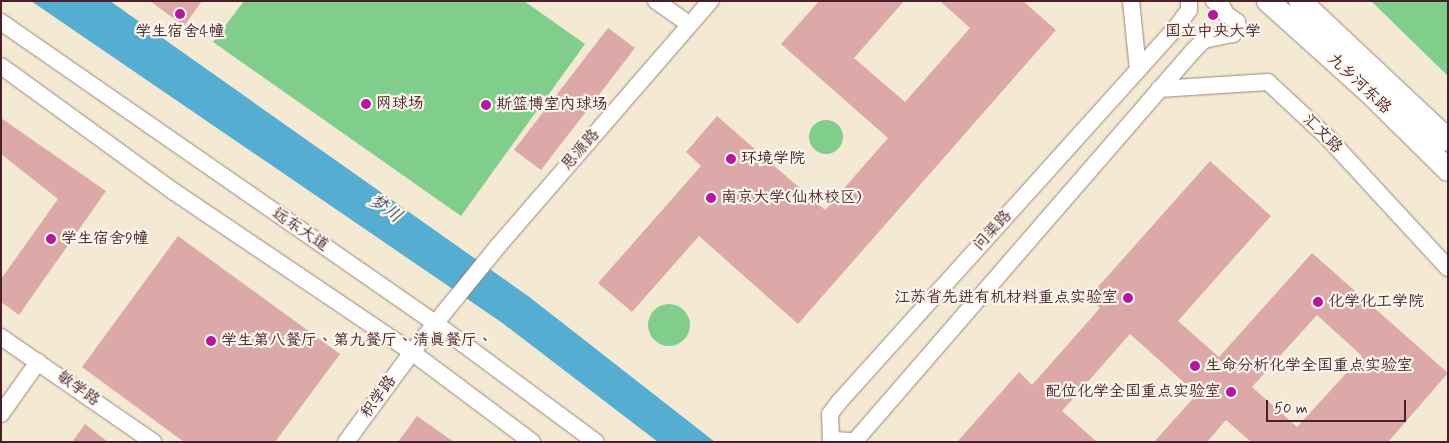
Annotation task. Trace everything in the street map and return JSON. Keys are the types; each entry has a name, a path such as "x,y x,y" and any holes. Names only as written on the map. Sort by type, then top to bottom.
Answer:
{"main road":[{"name":"九乡河东路","path":"1268,1 1368,91 1448,170"},
{"name":"九乡河东路","path":"1300,1 1448,140"}],"street":[{"path":"656,1 689,24"},
{"name":"思源路","path":"448,307 491,254 710,1"},
{"path":"1131,1 1138,70"},
{"name":"问渠路","path":"1189,1 1188,10 1174,30 839,402 830,414 832,441 855,441 1193,51 1204,40 1219,35 1227,37 1238,28 1219,2"},
{"name":"远东大道","path":"1,22 435,323 596,442"},
{"path":"1,66 173,191 412,352 532,442"},
{"name":"汇文路","path":"1160,89 1268,82 1328,138 1448,268"},
{"name":"积学路","path":"346,442 412,352 448,307"},
{"name":"敏学路","path":"1,337 153,442"},
{"path":"1,414 38,362"}],"green space":[{"path":"244,1 524,1 585,44 461,216 213,42"},
{"path":"1371,1 1448,1 1448,76"},
{"path":"826,120 833,121 838,125 842,130 842,144 838,149 833,153 826,154 819,153 814,149 810,144 809,137 810,130 814,125 819,121"},
{"path":"673,304 681,307 687,313 690,325 687,337 681,343 665,346 657,343 651,337 648,321 651,313 657,307"}],"water":[{"name":"梦川","path":"31,1 110,1 528,296 715,442 658,442 501,322"}],"building":[{"name":"学生宿舍4幢","path":"150,1 202,1 184,26"},
{"name":"环境学院","path":"819,1 904,1 854,58 905,102 970,28 940,1 1023,1 1056,30 798,324 699,236 632,312 598,283 701,166 686,152 717,116 825,210 888,138 781,44"},
{"path":"608,28 635,48 541,170 514,150"},
{"name":"学生宿舍9幢","path":"1,118 106,191 19,315 1,302 1,279 58,199 1,154"},
{"name":"化学化工学院","path":"1210,161 1271,216 1178,321 1219,357 1312,253 1448,373 1388,442 1251,442 1226,420 1207,442 1154,442 1197,394 1130,334 1062,411 1097,442 957,442 1019,372 1032,385 1100,308 1089,297","holes":["1317,315 1362,356 1297,427 1252,387"]},
{"name":"学生第八餐厅、第九餐厅、清真餐厅、","path":"178,236 340,354 275,442 184,442 82,367"},
{"path":"417,416 454,442 398,442"},
{"path":"85,424 108,442 72,442"}],"place":[{"name":"学生宿舍4幢","path":"180,14"},
{"name":"国立中央大学","path":"1213,15"},
{"name":"网球场","path":"366,104"},
{"name":"斯篮博室内球场","path":"486,105"},
{"name":"环境学院","path":"731,159"},
{"name":"南京大学(仙林校区)","path":"711,198"},
{"name":"学生宿舍9幢","path":"51,239"},
{"name":"江苏省先进有机材料重点实验室","path":"1128,298"},
{"name":"化学化工学院","path":"1318,302"},
{"name":"学生第八餐厅、第九餐厅、清真餐厅、","path":"211,341"},
{"name":"生命分析化学全国重点实验室","path":"1195,366"},
{"name":"配位化学全国重点实验室","path":"1231,392"}]}
